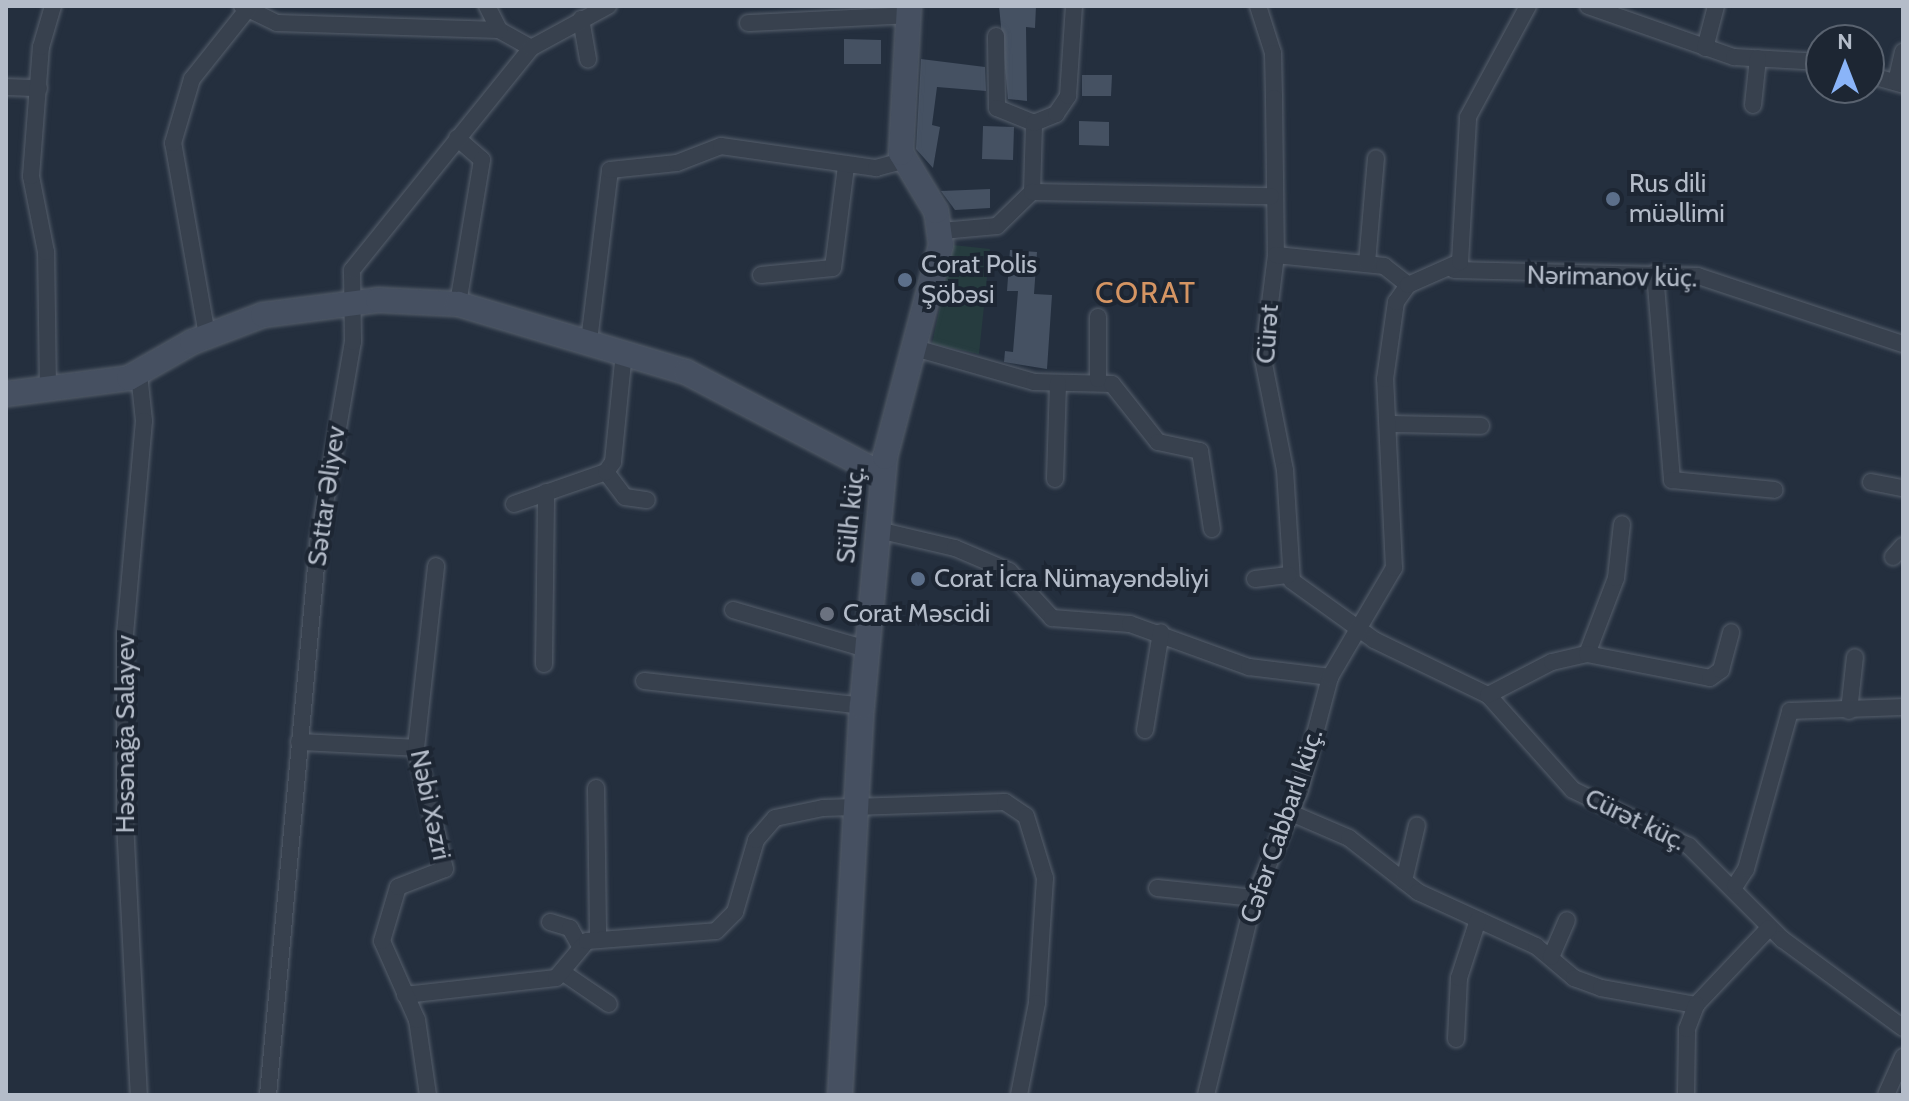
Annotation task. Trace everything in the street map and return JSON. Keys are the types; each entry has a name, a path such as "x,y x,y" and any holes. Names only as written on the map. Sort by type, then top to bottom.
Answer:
{"street":[{"path":"48,390 46,252 31,176 39,88 53,6"},
{"path":"487,6 499,30"},
{"name":"Səttar Əliyev","path":"268,1095 320,528 353,342 352,302 360,253 531,48 608,6"},
{"path":"996,36 997,108 1034,123 1056,114 1068,96 1074,6"},
{"name":"Cürət","path":"1258,6 1274,62 1271,196 1276,255 1263,359 1285,470 1289,575"},
{"path":"1276,255 1367,263 1408,285 1454,270 1466,226 1468,117 1528,6"},
{"path":"1588,6 1705,48 1758,58 1805,61"},
{"path":"1705,48 1716,6"},
{"path":"207,335 173,143 192,79 246,8 277,23 499,30 531,48"},
{"path":"748,23 909,10 903,161 942,231 997,226 1032,192 1034,123"},
{"path":"581,19 588,59"},
{"path":"1900,84 1903,52"},
{"path":"1753,105 1758,58"},
{"path":"6,87 39,88"},
{"path":"457,138 482,160 458,304"},
{"path":"589,341 610,170 677,163 721,146 846,166 903,161"},
{"path":"1367,263 1376,158"},
{"path":"761,275 833,268 846,166"},
{"path":"1032,192 1271,196"},
{"name":"Sülh küç.","path":"840,1095 862,706 883,475 942,231"},
{"name":"Nərimanov küç.","path":"1454,270 1655,273 1755,289 1903,344"},
{"path":"1655,273 1672,480 1775,490"},
{"name":"Cəfər Cabbarlı küç.","path":"1206,1095 1254,898 1291,813 1330,677 1394,568 1386,343 1408,285"},
{"path":"6,394 139,374 207,335 263,315 352,302 458,304 589,341 710,382 883,475"},
{"path":"1098,317 1098,379"},
{"path":"915,348 1058,383 1098,379 1126,395 1158,442 1200,451 1212,529"},
{"path":"514,504 606,472 613,462 624,352"},
{"name":"Həsənağa Salayev","path":"139,374 144,421 125,633 125,822 139,1095"},
{"path":"1055,479 1058,383"},
{"path":"1388,424 1481,426"},
{"path":"606,472 625,497 647,500"},
{"path":"1871,482 1903,488"},
{"path":"544,664 546,492"},
{"path":"1587,654 1616,578 1622,524"},
{"path":"878,530 955,548 1009,571 1052,618 1161,632 1249,667 1330,677"},
{"name":"Nəbi Xəzri","path":"428,1095 405,995 384,956 390,897 445,869 416,748 436,566"},
{"path":"1255,579 1289,575 1358,630"},
{"path":"733,610 866,649"},
{"name":"Cürət küç.","path":"1358,630 1488,695 1573,790 1675,837 1735,886 1769,928 1903,1028"},
{"path":"1145,730 1161,632"},
{"path":"1488,695 1552,662 1587,654 1710,678 1721,670 1731,632"},
{"path":"1849,711 1855,657"},
{"path":"644,681 862,706"},
{"path":"1735,886 1746,869 1784,719 1798,709 1849,711 1903,707"},
{"path":"299,742 416,748"},
{"path":"596,788 598,939"},
{"path":"565,974 580,946 598,939 716,931 735,912 765,826 796,811 1005,802 1026,816 1045,878 1037,1003 1019,1095"},
{"path":"1291,813 1349,838 1404,881 1551,957 1574,978 1601,988 1696,1005"},
{"path":"1404,881 1417,825"},
{"path":"1157,888 1254,898"},
{"path":"1456,1039 1459,978 1478,920"},
{"path":"1551,957 1567,920"},
{"path":"550,922 570,928 580,946"},
{"path":"1686,1095 1687,1029 1696,1005 1769,928"},
{"path":"405,995 565,974 609,1004"},
{"path":"1886,1095 1903,1057"}],"green space":[{"path":"953,245 990,249 979,354 932,344"}],"building":[{"path":"999,6 1036,6 1035,28 1026,27 1027,101 1008,99"},
{"path":"844,39 881,40 881,64 844,64"},
{"path":"921,59 985,67 986,91 937,87 932,125 940,127 933,168 916,149"},
{"path":"1082,75 1112,75 1111,96 1082,96"},
{"path":"1079,121 1109,122 1109,146 1079,145"},
{"path":"983,126 1014,127 1013,160 982,159"},
{"path":"990,189 990,208 955,210 941,191"},
{"path":"1010,250 1037,252 1034,294 1052,295 1047,369 1004,362 1005,351 1013,352 1018,291 1007,291"}],"place":[{"name":"Rus dili müəllimi","path":"1613,199"},
{"name":"Corat Polis Şöbəsi","path":"905,280"},
{"name":"Corat İcra Nümayəndəliyi","path":"918,579"},
{"name":"Corat Məscidi","path":"827,614"}],"district":[{"name":"CORAT","path":"1146,293"}]}
